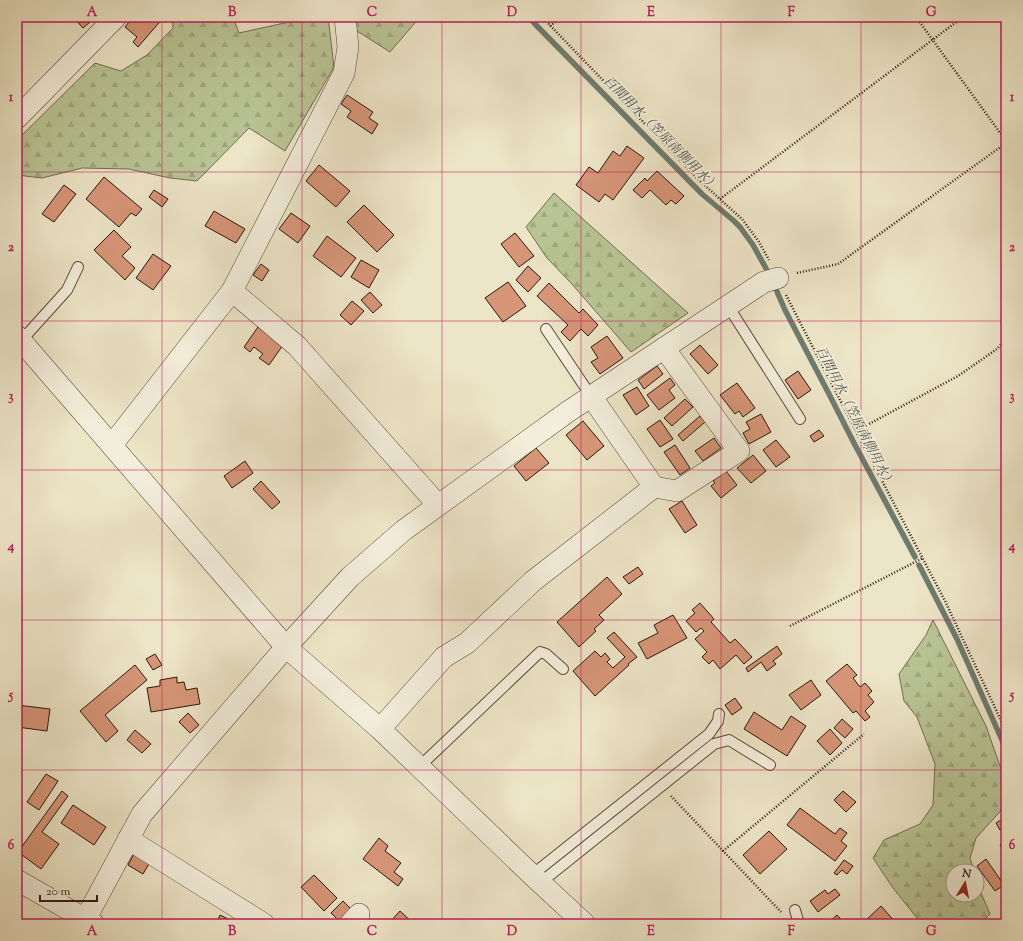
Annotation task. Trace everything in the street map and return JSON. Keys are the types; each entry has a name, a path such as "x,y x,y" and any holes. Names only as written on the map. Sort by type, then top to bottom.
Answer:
{"street":[{"path":"17,118 116,17"},
{"path":"112,446 232,291 344,73 348,47 345,17"},
{"path":"17,880 90,922 128,839 142,814 286,647 350,577 404,530 569,411 764,282 778,278"},
{"path":"232,291 297,346 438,505"},
{"path":"19,339 286,647 380,729 585,924"},
{"path":"380,729 444,657 467,643 533,580 654,488 677,491 739,451 664,348"},
{"path":"591,396 654,488"},
{"path":"128,839 264,924"}],"lane":[{"path":"19,339 67,290 78,267"},
{"path":"728,306 800,419"},
{"path":"546,329 591,396"},
{"path":"420,767 540,652 546,654 563,669"},
{"path":"536,879 709,734 718,721 719,714"},
{"path":"536,879 661,786 714,744 729,740 770,766"},
{"path":"795,910 799,924"}],"path":[{"path":"542,17 700,181 742,219 759,242 945,601 1006,731"},
{"path":"550,26 562,17"},
{"path":"778,278 838,264 1006,142 916,17"},
{"path":"720,199 963,17"},
{"path":"856,431 958,376 997,349 1006,340"},
{"path":"790,626 923,558"},
{"path":"723,851 864,734"},
{"path":"661,786 782,913"}],"green space":[{"path":"172,17 233,17 239,33 305,17 328,17 334,67 285,151 249,128 197,181 170,178 129,169 82,168 42,178 17,175 17,140 95,63 121,71 147,55 173,28"},
{"path":"355,17 420,17 390,52 357,31"},
{"path":"554,193 688,313 631,352 571,283 547,258 526,227"},
{"path":"933,620 986,726 1006,783 1006,805 976,838 970,858 972,863 945,863 945,903 985,902 990,914 980,924 921,924 893,888 873,858 884,840 920,824 933,805 935,764 917,717 904,701 899,674 926,635"}],"building":[{"path":"73,17 96,17 83,28"},
{"path":"133,17 164,17 138,47 133,42 137,37 125,27"},
{"path":"347,95 373,112 369,118 378,124 372,134 347,117 351,111 341,104"},
{"path":"627,146 644,158 613,200 605,194 599,202 576,185 589,167 598,173 613,151 620,156"},
{"path":"319,165 350,191 336,207 306,181"},
{"path":"657,171 684,196 676,204 671,200 666,205 650,190 642,198 633,190 645,178 647,181"},
{"path":"104,177 142,209 136,216 131,213 119,227 86,199"},
{"path":"64,185 76,194 54,222 42,214"},
{"path":"154,190 168,199 162,207 149,197"},
{"path":"364,205 394,235 377,252 347,222"},
{"path":"214,211 245,229 236,243 205,226"},
{"path":"291,213 310,226 298,243 279,229"},
{"path":"114,230 131,247 122,256 135,268 125,280 94,250"},
{"path":"515,233 534,256 519,267 501,244"},
{"path":"327,236 356,258 341,277 313,256"},
{"path":"153,254 171,266 153,290 136,278"},
{"path":"361,260 379,270 369,288 351,277"},
{"path":"261,264 269,270 262,281 253,275"},
{"path":"528,266 541,278 528,292 516,280"},
{"path":"508,282 526,306 503,322 485,298"},
{"path":"549,283 579,313 583,309 598,325 588,336 581,329 570,341 561,332 568,325 537,296"},
{"path":"370,292 382,305 373,313 361,300"},
{"path":"352,301 364,311 351,325 340,315"},
{"path":"258,327 283,345 269,365 259,358 263,354 254,347 250,352 244,347"},
{"path":"607,336 623,358 600,374 591,362 598,358 591,347"},
{"path":"700,345 718,365 708,374 690,354"},
{"path":"657,366 663,374 644,389 638,380"},
{"path":"798,371 811,390 798,399 785,380"},
{"path":"670,378 675,385 669,390 675,398 659,410 647,395"},
{"path":"737,383 755,408 743,417 739,411 735,414 720,395"},
{"path":"637,387 649,406 636,415 623,395"},
{"path":"685,399 693,407 672,426 664,418"},
{"path":"761,414 771,432 749,444 743,433 750,429 746,422"},
{"path":"700,416 705,422 683,441 678,435"},
{"path":"660,420 673,439 660,447 647,429"},
{"path":"583,421 604,446 587,460 566,435"},
{"path":"819,430 824,436 814,442 810,436"},
{"path":"714,438 721,448 703,461 695,451"},
{"path":"776,440 790,457 776,467 763,450"},
{"path":"675,445 690,468 680,475 664,452"},
{"path":"536,448 549,463 526,481 514,466"},
{"path":"753,455 766,471 751,483 737,468"},
{"path":"245,461 253,473 232,488 224,476"},
{"path":"726,471 737,485 721,498 711,486 715,483 713,481"},
{"path":"261,481 280,502 272,509 253,489"},
{"path":"682,501 697,525 685,533 669,509"},
{"path":"638,567 643,574 629,584 623,577"},
{"path":"607,577 622,594 599,615 604,620 594,629 596,631 579,647 557,622"},
{"path":"700,603 714,619 711,622 730,643 735,639 752,657 744,664 736,655 720,669 713,660 709,664 702,657 707,652 695,639 704,631 701,628 696,632 686,621 695,613 692,610"},
{"path":"673,615 687,638 647,659 638,643 658,633 654,625"},
{"path":"614,632 637,657 595,696 573,671 595,651 601,657 605,653 610,659 607,662 613,668 625,657 607,638"},
{"path":"777,646 782,654 773,661 776,664 767,671 761,662 748,672 746,668"},
{"path":"155,654 162,665 153,670 146,659"},
{"path":"847,664 857,675 853,678 860,687 865,683 872,691 868,695 874,702 865,711 870,717 865,721 856,711 853,713 826,681"},
{"path":"135,665 147,680 105,715 118,731 106,742 80,711"},
{"path":"177,677 177,683 184,682 186,690 197,688 200,704 151,712 147,688 160,686 160,680"},
{"path":"811,680 821,695 801,710 789,695"},
{"path":"735,698 742,708 732,715 725,705"},
{"path":"17,705 50,709 47,731 17,727"},
{"path":"754,712 782,730 791,716 806,726 787,756 744,729"},
{"path":"188,713 199,725 190,733 179,722"},
{"path":"842,719 853,729 845,738 834,728"},
{"path":"830,729 842,743 830,755 817,741"},
{"path":"135,730 151,744 142,753 127,740"},
{"path":"46,774 58,781 39,810 27,802"},
{"path":"62,791 68,796 42,832 59,844 41,869 18,852"},
{"path":"843,791 856,802 846,812 834,800"},
{"path":"73,805 106,827 94,845 61,823"},
{"path":"800,808 835,834 840,828 847,833 841,841 847,846 835,861 787,825"},
{"path":"1006,817 1006,827 1000,830 996,823"},
{"path":"769,831 787,849 760,874 743,855"},
{"path":"379,838 388,846 385,851 401,863 394,872 403,879 398,886 363,859"},
{"path":"1006,841 1006,854 1000,845"},
{"path":"134,854 150,862 143,874 128,865"},
{"path":"986,859 1004,885 995,891 985,877 985,863 981,863"},
{"path":"844,860 853,866 847,874 842,870 837,875 834,873"},
{"path":"314,875 337,898 324,911 301,887"},
{"path":"835,889 840,895 818,912 810,901 825,890 828,894"},
{"path":"343,901 351,909 339,921 331,913"},
{"path":"881,906 897,924 870,924 866,920"},
{"path":"400,911 413,923 388,924"},
{"path":"220,915 238,924 216,924"},
{"path":"837,915 845,924 827,924"}],"waterway":[{"name":"百間用水（笠原南側用水）","path":"529,17 702,194 740,227 753,245 768,272"},
{"name":"百間用水（笠原南側用水）","path":"775,287 785,310 915,557"},
{"name":"百間用水（笠原南側用水）","path":"919,565 957,639 1006,749"}]}
